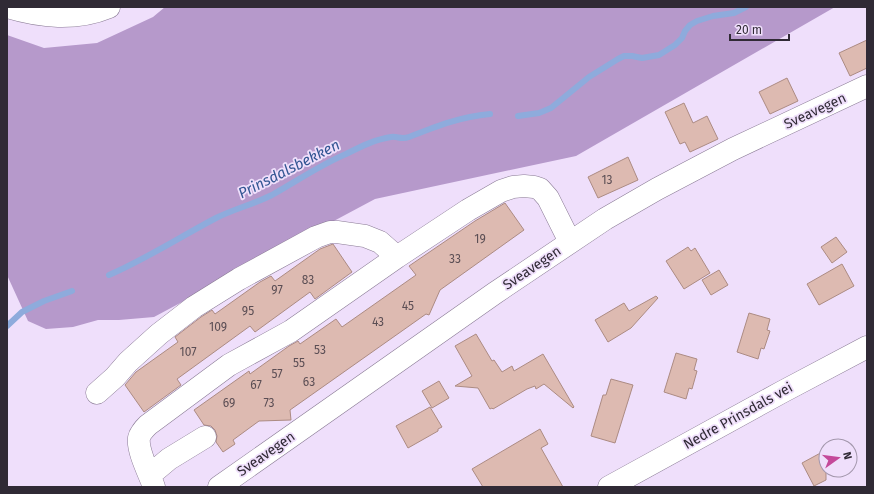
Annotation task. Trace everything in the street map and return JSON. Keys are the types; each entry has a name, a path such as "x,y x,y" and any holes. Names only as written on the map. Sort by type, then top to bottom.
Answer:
{"street":[{"path":"7,7 25,12 61,17 87,14 109,7"},
{"name":"Sveavegen","path":"219,487 482,302 604,219 693,170 867,86"},
{"path":"152,481 141,452 139,442 141,433 148,425 229,364 291,331 397,257 468,210 501,191 513,187 534,186 544,193 570,242"},
{"path":"96,393 115,377 158,334 194,307 239,279 316,237 330,232 364,236 380,242 397,257"},
{"name":"Nedre Prinsdals vei","path":"609,487 867,347"},
{"path":"152,481 169,459 205,437"}],"shaded area":[{"path":"165,7 835,7 576,156 375,199 154,317 98,320 73,327 46,329 28,321 7,275 7,35 44,48 97,43 153,17"}],"building":[{"path":"867,40 867,68 850,76 839,53"},
{"path":"787,78 798,101 770,114 759,92"},
{"path":"684,103 693,123 707,116 718,139 690,152 685,142 680,144 665,112"},
{"path":"628,157 638,180 598,198 588,177"},
{"path":"505,203 524,230 440,290 429,315 426,314 290,410 291,420 259,421 233,440 235,444 223,452 216,442 217,436 215,430 211,426 204,425 194,410 249,371 250,374 289,346 298,341 300,344 336,319 342,327 416,275 409,266 475,221"},
{"path":"836,237 847,252 832,263 821,247"},
{"path":"333,244 352,272 315,299 310,292 255,332 250,326 177,379 181,385 144,412 125,385 136,372 178,342 175,337 212,310 215,314 260,282 271,276 275,281 320,249"},
{"path":"688,247 691,251 695,248 710,273 684,289 666,261"},
{"path":"842,264 854,286 819,305 807,284"},
{"path":"719,270 728,285 711,295 702,280"},
{"path":"656,296 658,298 631,328 608,342 595,320 624,303 629,311"},
{"path":"749,313 770,319 767,330 770,331 764,349 761,348 758,359 737,352"},
{"path":"476,334 492,361 494,360 502,372 512,366 514,371 543,354 574,407 573,408 544,384 536,389 535,386 527,389 493,409 490,409 478,388 455,386 472,376 455,346"},
{"path":"676,353 697,359 694,370 697,371 692,389 689,388 686,399 664,392"},
{"path":"611,379 633,385 615,443 591,436 603,395 606,395"},
{"path":"439,381 449,398 432,408 422,391"},
{"path":"430,407 442,427 438,429 438,431 408,448 396,426"},
{"path":"540,429 548,444 541,448 563,487 483,487 472,469"},
{"path":"818,454 818,478 826,478 826,480 814,486 802,463"}],"waterway":[{"name":"Prinsdalsbekken","path":"518,116 539,113 551,108 589,77 624,56 642,58 659,55 675,45 682,38 690,25 697,21 713,16 734,13 746,7"},
{"name":"Prinsdalsbekken","path":"109,275 150,255 216,218 272,195 327,163 368,144 391,137 406,138 458,120 490,114"},
{"name":"Prinsdalsbekken","path":"7,326 22,312 44,301 72,291"}]}
